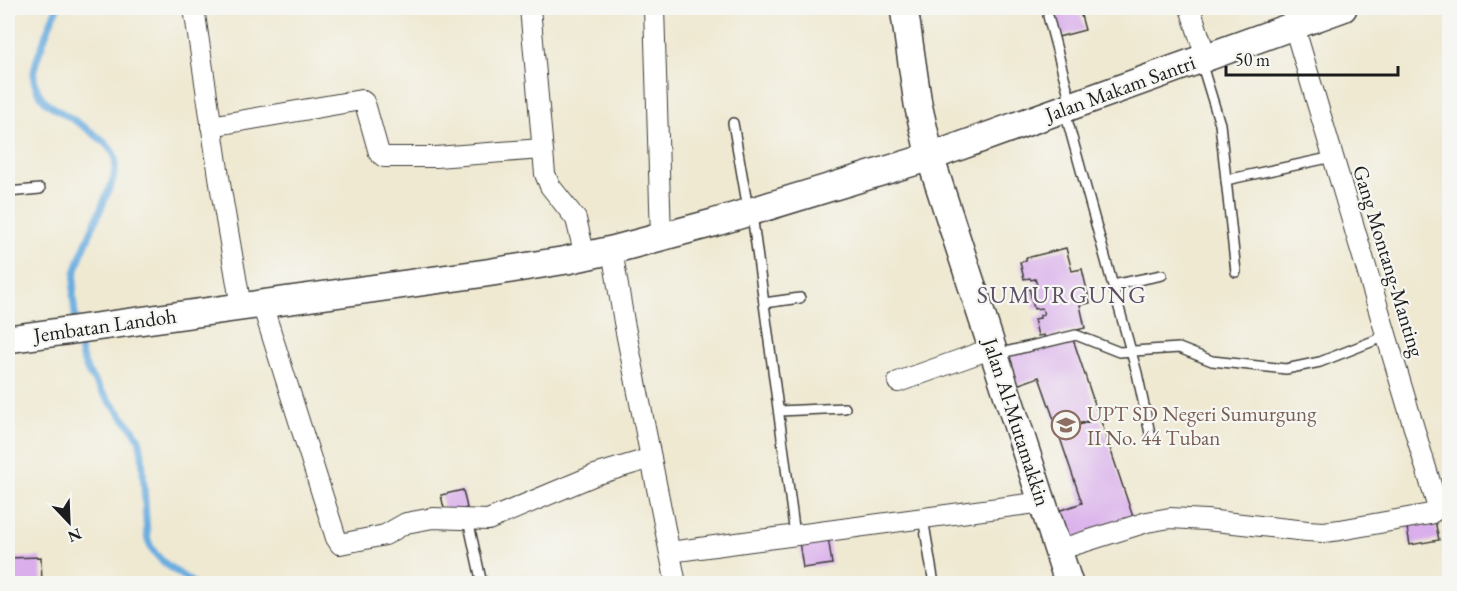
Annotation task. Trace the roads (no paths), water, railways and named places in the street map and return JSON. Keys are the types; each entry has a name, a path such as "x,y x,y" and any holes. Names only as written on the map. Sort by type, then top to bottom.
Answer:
{"street":[{"path":"194,8 221,190 252,305 338,542 342,545 382,536 406,523 433,518 488,520 594,475 651,458"},
{"path":"530,8 544,170 547,182 576,219 585,255"},
{"path":"654,8 661,237"},
{"name":"Jalan Al-Mutamakkin","path":"904,8 918,104 930,157 1070,584"},
{"path":"1190,8 1203,58"},
{"name":"Jalan Makam Santri","path":"585,255 612,250 750,212 930,157 1343,8"},
{"name":"Gang Montang-Manting","path":"1058,550 1147,522 1170,518 1190,518 1324,532 1441,511 1437,505 1294,26"},
{"path":"211,126 359,100 365,104 379,153 384,157 436,157 542,149"},
{"path":"612,250 676,584"},
{"name":"Jembatan Landoh","path":"12,339 486,273 585,255"},
{"path":"898,382 994,351"},
{"path":"670,552 1043,502"}],"lane":[{"path":"1048,15 1068,107 1151,438"},
{"path":"1203,58 1220,124 1236,272"},
{"path":"733,123 764,303 795,535"},
{"path":"1226,180 1333,157"},
{"path":"8,192 40,189"},
{"path":"1113,285 1162,275"},
{"path":"764,303 800,298"},
{"path":"994,351 1076,335 1116,351 1180,349 1214,362 1286,369 1324,360 1386,336"},
{"path":"779,411 844,408"},
{"path":"922,518 934,584"},
{"path":"468,520 482,584"}],"waterway":[{"path":"57,8 35,68 37,89 48,104 86,128 104,143 111,150 116,161 111,185 75,273 73,296 76,325"},
{"path":"77,336 88,372 139,439 149,543 158,557 194,584"}],"place":[{"name":"UPT SD Negeri Sumurgung II No. 44 Tuban","path":"1066,425"}],"district":[{"name":"SUMURGUNG","path":"1062,294"}]}
